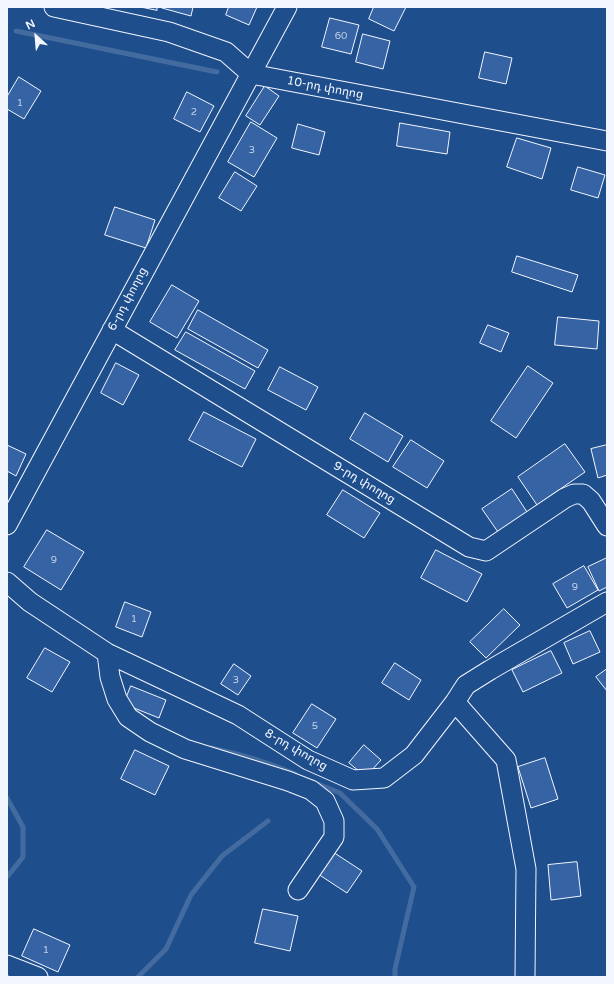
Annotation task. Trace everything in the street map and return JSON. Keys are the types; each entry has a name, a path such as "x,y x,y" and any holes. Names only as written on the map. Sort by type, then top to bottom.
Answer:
{"street":[{"path":"54,7 169,32 226,52 251,74"},
{"name":"6-րդ փողոց","path":"7,525 286,7"},
{"name":"10-րդ փողոց","path":"251,74 607,141"},
{"name":"9-րդ փողոց","path":"112,330 469,547 486,551 565,498 574,494 583,494 591,501 607,526"},
{"name":"8-րդ փողոց","path":"7,582 30,602 106,653 238,715 308,760 353,780 384,778 414,755 455,702 466,684 607,602"},
{"path":"106,653 110,677 117,699 128,717 150,732 184,750 288,781 311,790 325,801 334,821 334,837 298,890"},
{"path":"455,702 506,760 526,869 525,977"},
{"path":"7,964 38,977"}],"building":[{"path":"141,7 157,7 157,10"},
{"path":"162,7 193,7 191,16"},
{"path":"229,7 257,7 249,25 226,15"},
{"path":"374,7 406,7 394,31 369,19"},
{"path":"330,18 359,25 351,54 322,47"},
{"path":"363,34 390,41 383,69 356,62"},
{"path":"485,52 512,58 506,84 479,78"},
{"path":"19,77 41,91 24,119 7,109 7,97"},
{"path":"265,86 279,96 260,125 246,116"},
{"path":"187,92 214,106 200,132 174,119"},
{"path":"251,122 277,138 254,177 228,162"},
{"path":"400,123 450,132 447,154 397,146"},
{"path":"298,124 325,132 319,155 292,148"},
{"path":"517,138 551,148 542,179 507,167"},
{"path":"578,167 605,175 598,198 571,190"},
{"path":"235,172 257,186 241,211 219,198"},
{"path":"115,207 155,220 146,248 105,235"},
{"path":"517,256 578,275 572,292 512,272"},
{"path":"172,285 199,301 177,338 150,322"},
{"path":"198,310 268,350 258,368 188,329"},
{"path":"558,317 599,321 597,349 555,345"},
{"path":"488,325 509,333 501,352 480,343"},
{"path":"186,332 255,371 245,389 175,350"},
{"path":"116,363 139,375 123,405 101,393"},
{"path":"528,366 553,383 516,438 491,421"},
{"path":"280,367 318,387 306,410 268,390"},
{"path":"204,412 256,439 242,467 189,440"},
{"path":"365,413 403,436 388,462 350,439"},
{"path":"411,440 444,461 427,488 393,467"},
{"path":"565,444 585,472 537,505 518,477"},
{"path":"7,445 26,454 16,476 7,471"},
{"path":"607,445 607,475 598,478 591,449"},
{"path":"512,489 527,512 498,532 482,509"},
{"path":"343,490 380,513 364,538 327,515"},
{"path":"47,530 84,552 61,590 24,567"},
{"path":"436,550 482,574 467,602 421,578"},
{"path":"607,558 607,587 599,591 588,567"},
{"path":"584,566 598,590 567,608 553,584"},
{"path":"125,602 151,612 142,637 116,627"},
{"path":"504,609 520,625 486,658 470,642"},
{"path":"590,631 600,652 573,664 564,643"},
{"path":"45,648 70,662 52,692 27,678"},
{"path":"551,651 562,673 523,692 512,670"},
{"path":"395,663 421,680 409,700 382,683"},
{"path":"234,664 251,676 238,695 221,684"},
{"path":"607,669 607,691 596,677"},
{"path":"131,686 166,700 159,718 124,704"},
{"path":"312,704 336,719 317,748 293,733"},
{"path":"364,745 381,760 370,772 360,772 349,763"},
{"path":"135,750 169,766 155,795 121,779"},
{"path":"545,758 558,799 531,808 518,767"},
{"path":"333,852 362,871 347,893 318,874"},
{"path":"577,862 581,896 551,900 548,865"},
{"path":"263,909 298,916 290,951 255,943"},
{"path":"34,929 70,945 58,972 22,956"}],"waterway":[{"path":"16,31 217,72"},
{"path":"211,748 253,759 295,774"},
{"path":"313,782 340,793 377,829 414,887 395,969 395,977"},
{"path":"7,798 23,827 23,857 7,877"},
{"path":"138,977 166,949 191,895 222,856 268,821"}]}
